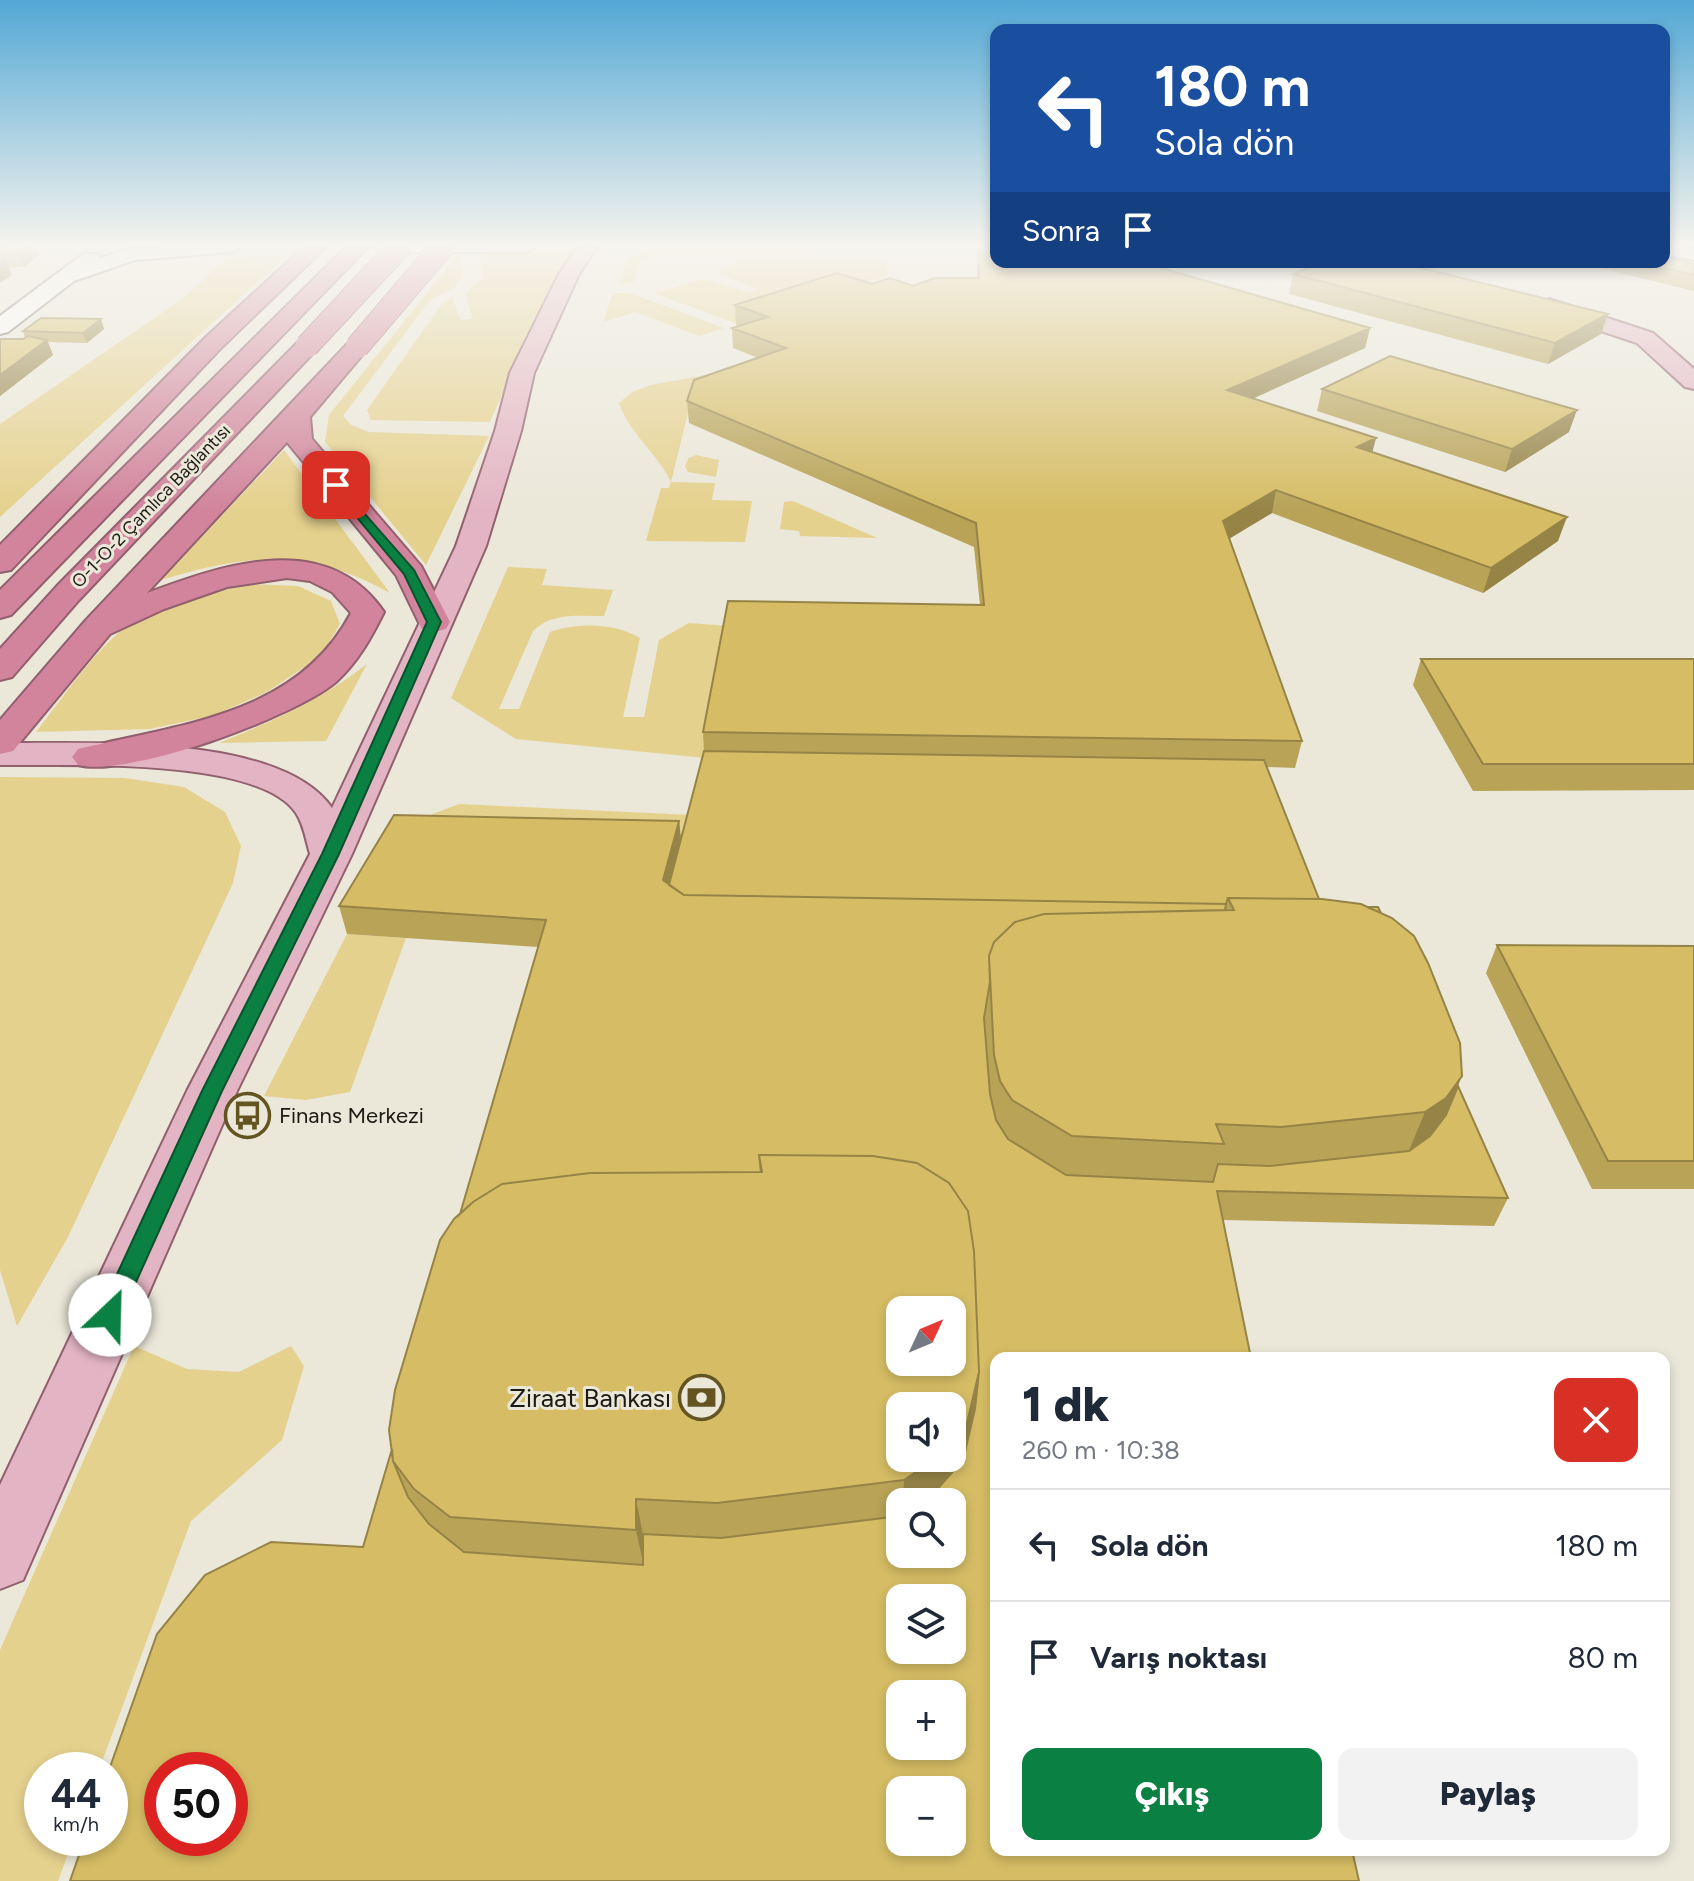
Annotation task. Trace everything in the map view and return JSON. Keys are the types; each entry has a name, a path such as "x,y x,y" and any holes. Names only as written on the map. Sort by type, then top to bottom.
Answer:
{"highway":[{"path":"0,563 223,334"},
{"name":"O-1-O-2 Çamlıca Bağlantısı","path":"0,608 271,334"},
{"name":"O-1-O-2 Çamlıca Bağlantısı","path":"0,670 68,593 322,334"},
{"path":"0,743 98,627 297,416 366,334"},
{"path":"297,416 299,440 410,573 434,622"},
{"path":"91,757 159,745 212,730 302,690 334,667 363,629 368,612 343,585 313,572 259,571 206,582 160,597 98,627"}],"main road":[{"path":"0,1557 212,1091 331,854 471,546 508,431 522,373 541,334"},
{"path":"508,431 553,361 565,334"},
{"path":"1634,334 1645,338 1694,382"},
{"path":"0,754 201,760 274,780 311,805 331,854"}],"shaded area":[{"path":"131,334 201,334 0,517 0,424"},
{"path":"394,334 405,334 343,416 351,425 369,432 489,436 426,565 325,442 329,415"},
{"path":"421,334 530,334 490,422 371,420 367,410"},
{"path":"776,362 693,393 671,482 629,424 619,403 632,392 651,385"},
{"path":"284,450 390,593 332,568 277,560 222,565 161,580"},
{"path":"696,455 719,460 716,477 688,472 685,466 689,458"},
{"path":"671,482 715,483 712,500 752,501 745,542 646,541 661,488 669,488"},
{"path":"793,501 877,538 800,536 799,531 780,529 784,502"},
{"path":"508,567 547,569 542,585 613,590 604,616 557,618 533,631 499,709 519,709 550,632 596,626 619,629 640,638 623,717 644,717 659,640 689,623 730,626 705,758 516,739 451,698"},
{"path":"244,584 298,586 331,601 340,624 321,656 267,692 215,715 150,729 36,732 85,668 128,625 167,603"},
{"path":"367,664 326,741 219,743 296,709"},
{"path":"0,777 125,778 184,787 225,812 241,846 233,883 68,1237 17,1326 0,1270"},
{"path":"459,804 691,815 682,848 417,820"},
{"path":"347,934 406,938 350,1092 306,1100 264,1096"},
{"path":"134,1346 187,1369 239,1372 291,1346 304,1366 282,1440 191,1521 106,1752 24,1752 24,1856 67,1856 58,1881 0,1881 0,1650"}],"building":[{"path":"748,334 1357,334 1227,390 1376,438 1357,447 1567,517 1491,568 1276,490 1223,521 1302,741 703,732 728,601 984,605 976,523 687,401 694,380 786,348"},
{"path":"1520,334 1572,334 1555,343"},
{"path":"28,336 47,340 0,375 0,339 23,339"},
{"path":"1390,356 1577,410 1512,449 1322,389"},
{"path":"1421,659 1694,659 1694,764 1483,764"},
{"path":"704,751 1264,760 1319,899 1228,898 1226,904 684,895 669,885"},
{"path":"394,815 679,821 663,880 684,895 1226,904 1225,910 1044,914 1015,922 994,942 989,956 990,982 984,1018 990,1094 996,1120 1008,1139 1066,1175 1213,1182 1218,1164 1269,1166 1409,1151 1430,1136 1446,1115 1458,1086 1508,1198 1217,1191 1250,1352 990,1352 990,1856 1353,1856 1359,1881 70,1881 79,1856 128,1856 128,1752 115,1752 157,1634 205,1575 271,1542 363,1547 392,1449 393,1461 408,1497 429,1524 464,1552 643,1565 643,1534 721,1538 886,1518 886,1568 966,1568 966,1488 938,1488 952,1472 966,1472 966,1447 979,1372 974,1251 968,1211 949,1183 917,1163 873,1156 759,1155 761,1172 590,1173 502,1184 460,1214 546,920 339,906"},
{"path":"1228,898 1322,899 1361,904 1392,918 1414,936 1460,1043 1462,1076 1446,1098 1425,1112 1281,1127 1216,1124 1224,1144 1072,1136 1012,1100 1000,1081 994,1055 989,956 994,942 1015,922 1044,914 1234,910"},
{"path":"1497,945 1694,946 1694,1161 1608,1161"},
{"name":"Ziraat Bankası","path":"759,1155 873,1156 917,1163 949,1183 968,1211 974,1251 979,1372 967,1423 966,1392 886,1392 886,1472 916,1472 904,1480 717,1503 636,1499 636,1530 450,1517 414,1489 393,1461 389,1430 395,1390 440,1240 454,1219 473,1202 502,1184 590,1173 762,1172"}],"place":[{"name":"Finans Merkezi","path":"248,1115"},
{"name":"Ziraat Bankası","path":"702,1398"}],"route":[{"path":"110,1315 212,1091 331,854 434,622 410,573 336,485"}]}
